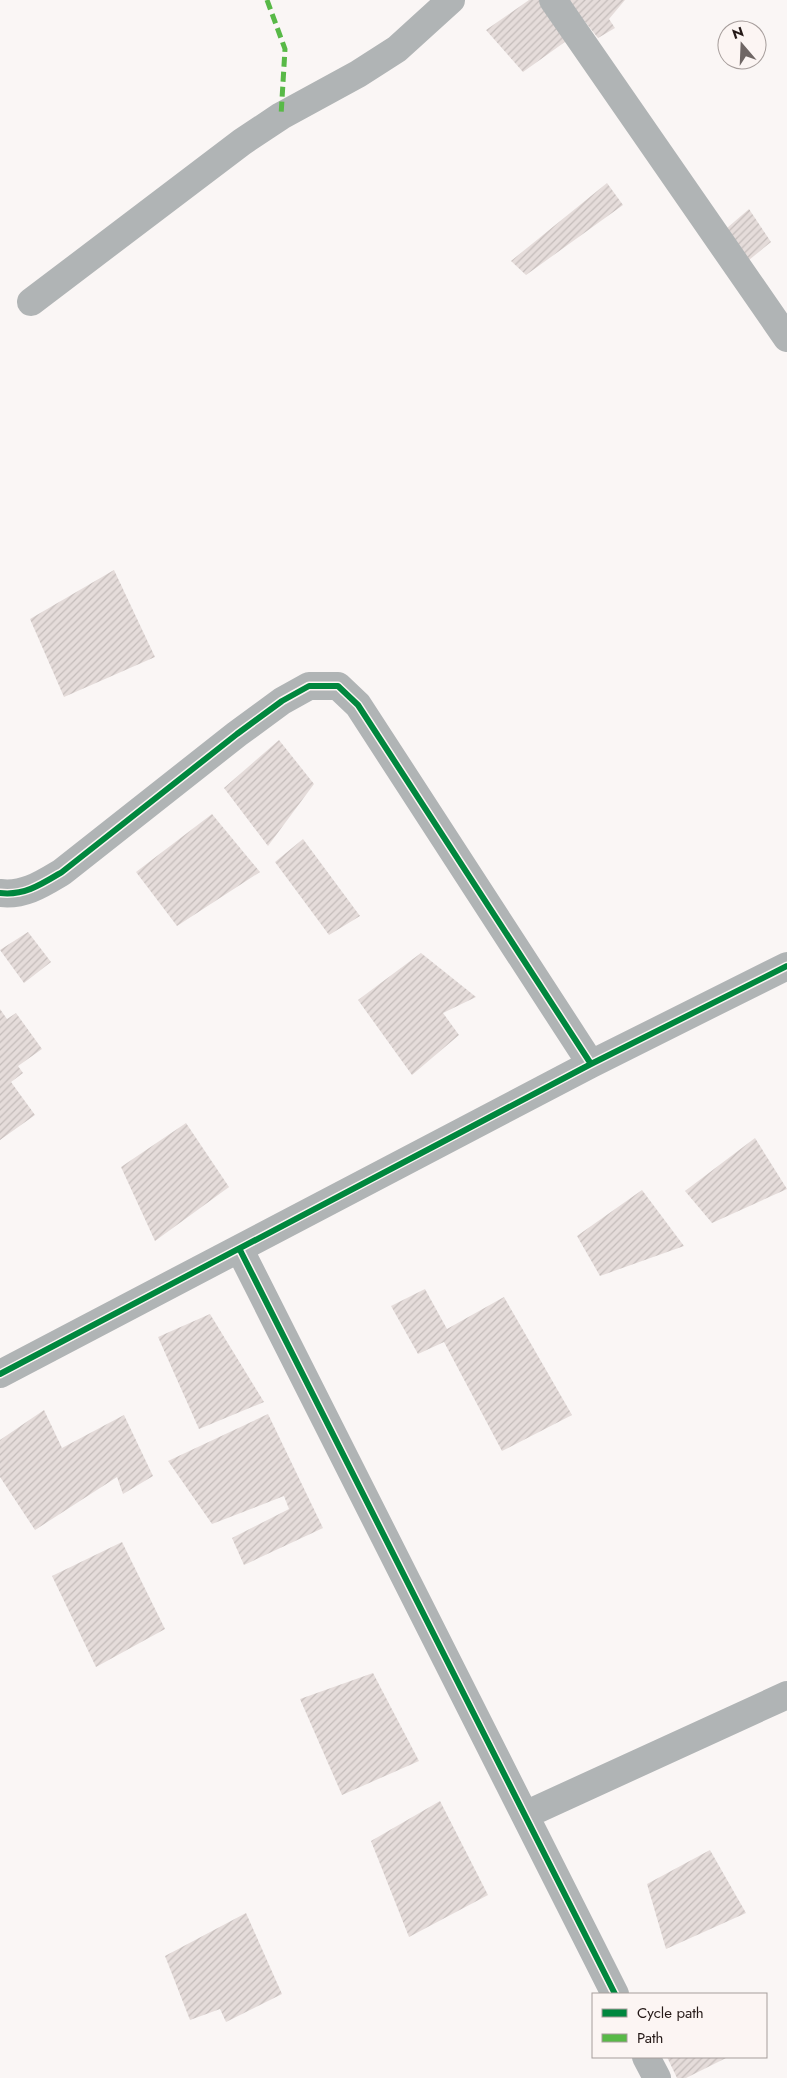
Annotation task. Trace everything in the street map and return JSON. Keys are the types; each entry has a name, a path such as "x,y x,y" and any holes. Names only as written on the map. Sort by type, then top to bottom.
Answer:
{"street":[{"path":"31,302 242,142 282,116 358,74 397,49 451,0"},
{"path":"553,0 787,338"},
{"path":"0,893 13,894 35,888 62,872 237,734 282,701 309,686 338,686 358,705 591,1064"},
{"path":"0,1374 240,1250 591,1064 787,966"},
{"path":"240,1250 614,1993"},
{"path":"525,1815 787,1695"},
{"path":"647,2058 657,2078"}],"building":[{"path":"529,0 625,0 609,19 615,28 598,38 582,18 569,39 523,72 486,30"},
{"path":"607,183 623,205 526,275 511,261"},
{"path":"749,209 771,242 749,260 727,228"},
{"path":"114,570 155,657 64,697 30,619"},
{"path":"279,740 314,784 268,846 224,788"},
{"path":"212,814 260,872 177,926 136,872"},
{"path":"303,839 360,916 329,935 275,862"},
{"path":"28,932 51,962 24,983 0,950"},
{"path":"421,953 476,997 443,1013 459,1035 412,1075 358,1000"},
{"path":"0,1009 7,1019 16,1013 42,1049 18,1066 23,1073 11,1082 35,1115 0,1140"},
{"path":"186,1123 229,1187 155,1241 121,1167"},
{"path":"755,1138 787,1189 712,1223 685,1191"},
{"path":"642,1190 684,1246 600,1276 577,1236"},
{"path":"425,1289 447,1329 504,1297 572,1415 502,1451 444,1342 418,1354 391,1306"},
{"path":"210,1314 264,1402 199,1429 158,1337"},
{"path":"44,1410 62,1448 124,1415 153,1476 123,1494 117,1477 35,1530 0,1477 0,1440"},
{"path":"268,1414 323,1528 244,1565 232,1538 289,1509 284,1496 212,1524 168,1461"},
{"path":"122,1542 165,1629 96,1667 52,1576"},
{"path":"373,1673 419,1761 342,1795 300,1699"},
{"path":"440,1801 488,1895 409,1937 371,1841"},
{"path":"710,1850 746,1913 666,1949 647,1884"},
{"path":"246,1913 282,1994 226,2022 220,2009 190,2020 165,1956"},
{"path":"667,2058 726,2058 686,2078 677,2078"}],"marked path":[{"path":"267,0 285,49 281,116"}],"cycle path":[{"path":"0,893 25,891 40,885 62,872 237,734 282,701 309,686 338,686 358,705 591,1064"},
{"path":"0,1374 591,1064 787,966"},
{"path":"240,1250 614,1993"}]}
